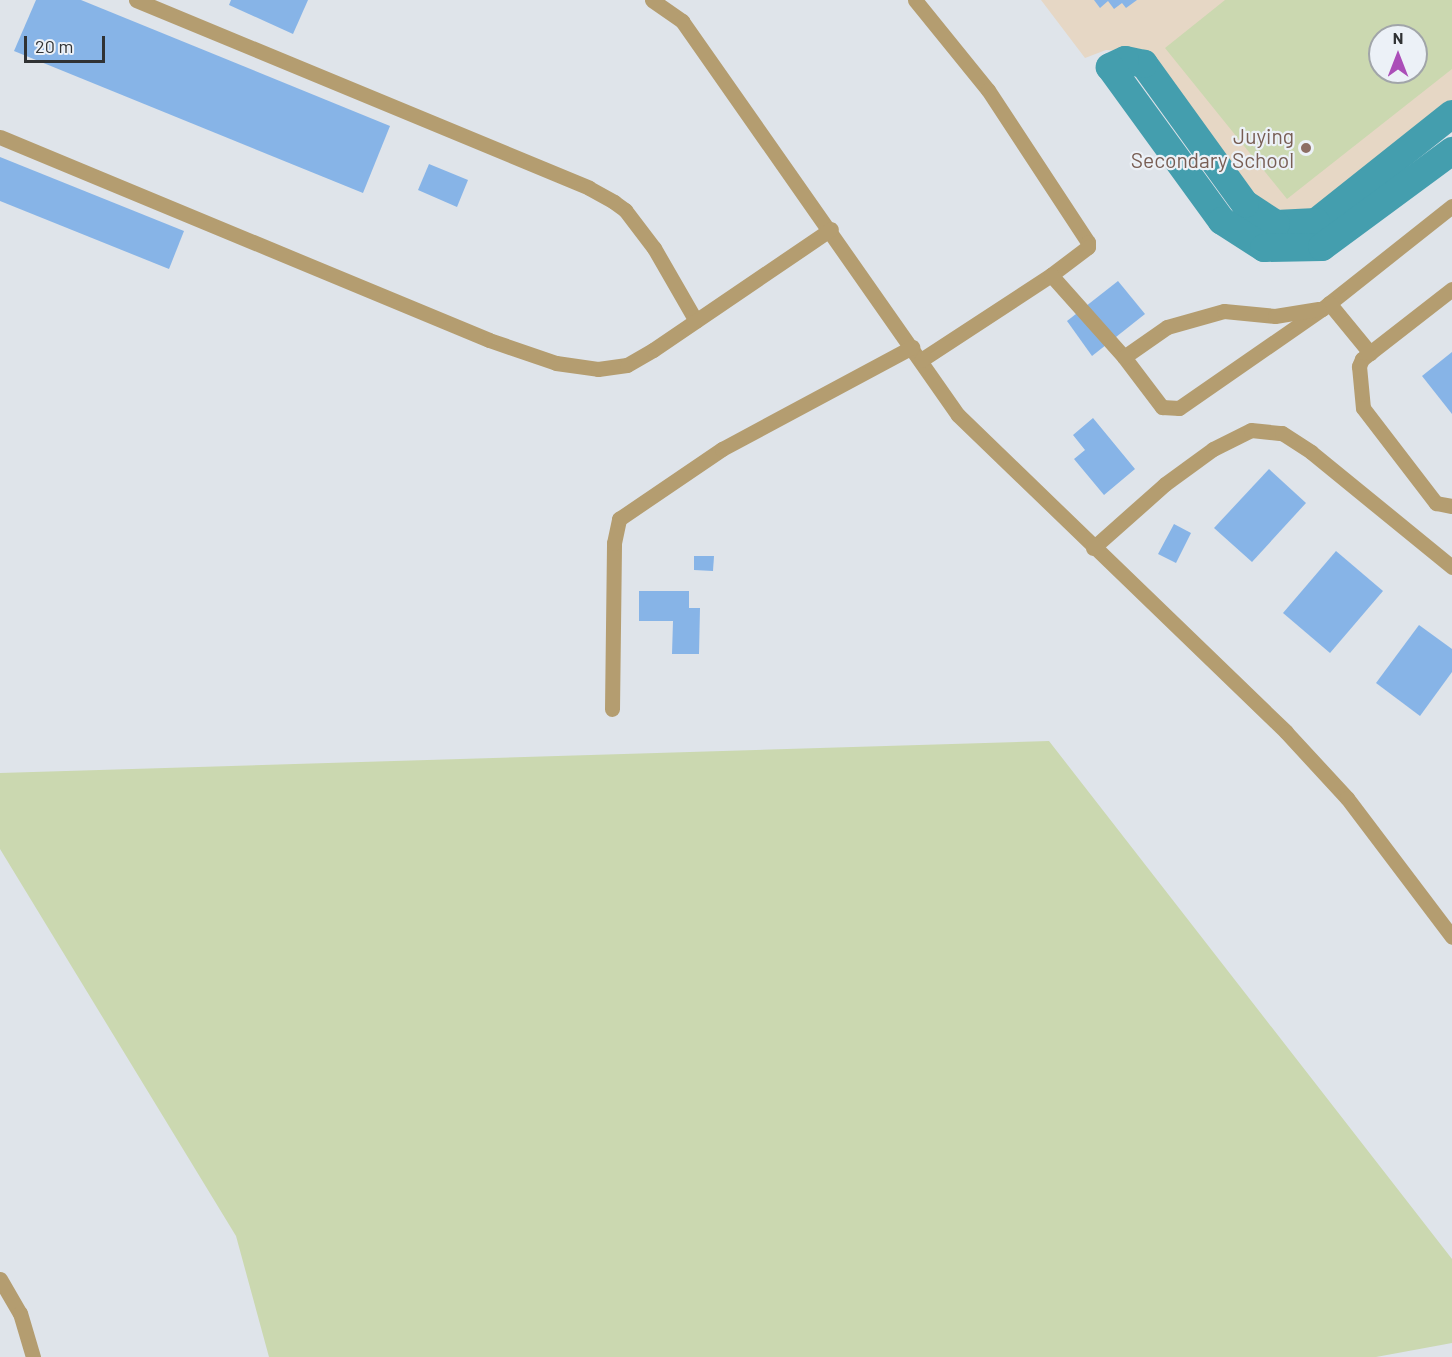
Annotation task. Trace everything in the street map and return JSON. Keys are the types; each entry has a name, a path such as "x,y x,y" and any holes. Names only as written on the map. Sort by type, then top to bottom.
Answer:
{"lane":[{"path":"136,0 589,188 625,210 654,248 696,321"},
{"path":"652,0 682,21 831,229 958,415 1294,741 1347,798 1452,937"},
{"path":"612,709 615,543 620,519 722,449 916,354 1051,275 1088,248 1088,237 988,90 915,0"},
{"path":"0,137 489,340 556,363 598,369 627,365 831,229"},
{"path":"1051,275 1124,357 1162,407 1179,408 1326,306 1452,206"},
{"path":"1449,507 1436,503 1363,408 1359,366 1370,353 1452,289"},
{"path":"1124,357 1167,327 1224,311 1275,316 1326,306"},
{"path":"1326,306 1370,353"},
{"path":"1093,548 1165,484 1214,449 1251,430 1282,433 1311,452 1452,567"},
{"path":"2,1285 20,1314 33,1357"}],"shaded area":[{"name":"Juying Secondary School","path":"1041,0 1452,0 1452,101 1319,204 1308,210 1285,211 1269,206 1256,195 1158,67 1141,55 1106,50 1085,58"}],"green space":[{"name":"Juying Secondary School","path":"1225,0 1452,0 1452,69 1287,199 1165,48"},
{"path":"1049,741 1452,1259 1452,1343 1376,1357 269,1357 236,1236 0,849 0,773"}],"building":[{"path":"36,0 81,0 390,126 363,193 14,51"},
{"path":"231,0 308,0 293,34 229,5"},
{"path":"1094,0 1137,0 1126,8 1122,3 1114,9 1108,1 1100,8"},
{"path":"0,157 184,231 169,269 0,201"},
{"path":"429,164 468,180 457,207 418,190"},
{"path":"1118,281 1145,314 1092,356 1067,321"},
{"path":"1452,352 1452,414 1422,376"},
{"path":"1093,418 1135,469 1104,495 1074,459 1085,450 1073,435"},
{"path":"1269,469 1306,503 1252,562 1214,528"},
{"path":"1174,524 1191,533 1176,563 1158,554"},
{"path":"1336,551 1383,591 1330,653 1283,613"},
{"path":"694,556 714,556 713,571 694,570"},
{"path":"639,591 689,591 689,608 700,608 699,654 672,654 673,621 639,621"},
{"path":"1419,625 1452,649 1452,672 1420,716 1376,683"}],"waterway":[{"path":"1452,114 1316,222 1276,224 1245,204 1144,64 1125,60 1110,67 1222,221 1264,248 1322,247 1452,151"}],"place":[{"name":"Juying Secondary School","path":"1306,148"}]}
